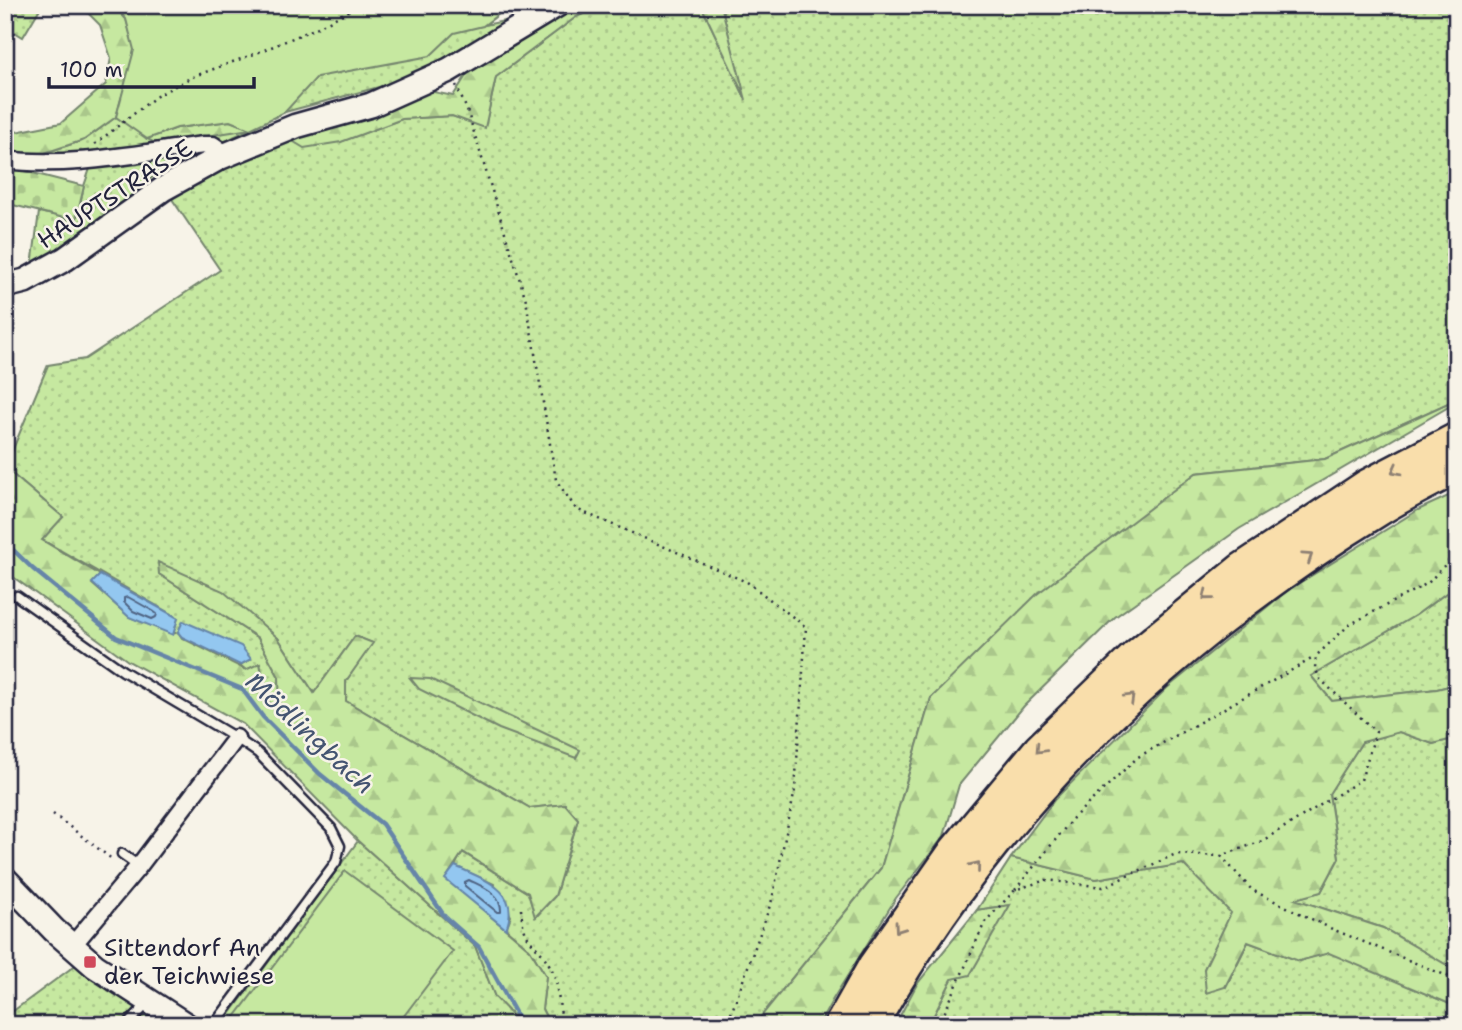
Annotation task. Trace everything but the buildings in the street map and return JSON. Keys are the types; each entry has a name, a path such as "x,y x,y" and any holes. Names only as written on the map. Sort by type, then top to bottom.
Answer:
{"highway":[{"path":"840,1025 874,965 954,850 1039,749 1136,655 1241,569 1367,485 1457,438"},
{"path":"872,1025 895,983 972,870 1058,767 1151,677 1256,591 1379,510 1457,468"}],"main road":[{"name":"HAUPTSTRASSE","path":"5,286 25,281 65,259 163,189 227,155 296,126 371,105 449,70 557,5"},
{"path":"5,879 94,966 186,1025"}],"street":[{"path":"5,160 30,163 100,159 204,145 213,145 227,155"},
{"path":"72,946 135,870 236,738"}],"lane":[{"path":"17,596 123,671 258,753 331,828 340,846 336,862 214,1025"},
{"path":"122,854 135,870"},
{"path":"127,1025 149,1002"}],"path":[{"path":"88,146 100,142 158,95 192,76 302,34 360,5"},
{"path":"449,70 467,110 526,300 556,480 576,509 747,582 806,627 794,790 772,900 727,1025"},
{"path":"939,1025 985,922 1015,890 1073,818 1138,757 1317,656 1349,625 1428,583 1457,552"},
{"path":"1015,890 1046,880 1102,887 1176,854 1221,856 1262,841 1361,780 1376,732 1320,678 1315,668 1317,656"},
{"path":"53,814 135,870"},
{"path":"1221,856 1252,890 1332,929 1457,980"},
{"path":"521,909 528,940 550,965 554,975 564,1025"}],"green space":[{"path":"5,5 42,5 23,37 5,26"},
{"path":"80,5 113,5 126,19 135,50 116,117 84,140 26,159 5,154 5,134 61,123 106,84 111,58 100,25"},
{"path":"113,5 510,5 485,25 514,19 409,79 285,112 155,175 80,240 32,266 39,212 76,220 94,157 26,159 84,140 116,117 126,19"},
{"path":"113,5 510,5 483,26 454,33 430,56 317,77 285,112 250,129 230,121 177,128 147,139 116,117 134,50 126,19"},
{"path":"574,5 603,5 576,17 496,77 485,128 452,116 402,119 341,142 304,148 286,137 429,91 453,96 473,65"},
{"path":"603,5 701,5 744,95 721,5 1457,5 1457,399 1325,459 1196,473 931,698 881,868 754,1025 550,1025 542,1009 546,976 530,950 506,929 511,916 494,884 455,866 462,852 528,893 536,917 555,896 578,819 565,804 530,808 346,701 346,681 372,643 355,636 314,693 278,638 159,574 258,638 279,677 281,709 267,701 260,664 246,670 240,665 251,659 183,622 178,632 173,635 178,618 41,539 63,517 5,468 48,365 85,359 220,270 172,199 234,159 286,137 340,142 402,119 452,116 485,127 496,77 576,17"},
{"path":"701,5 721,5 746,100"},
{"path":"230,121 250,129 157,144 147,139 177,128"},
{"path":"5,166 84,186 76,221 5,203"},
{"path":"1457,399 1457,402 1239,529 1115,617 1024,706 959,785 944,836 896,898 819,1025 754,1025 881,868 931,698 1037,594 1196,473 1325,459"},
{"path":"5,468 63,517 42,540 100,575 92,584 129,617 173,634 178,632 182,638 246,670 260,663 267,701 280,709 279,677 258,638 159,574 158,562 223,591 278,638 314,693 355,636 373,643 346,681 346,701 530,808 565,804 578,819 555,896 535,917 528,893 463,852 446,878 530,950 546,976 542,1009 550,1025 522,1025 495,997 475,946 358,841 243,724 128,661 5,571"},
{"path":"1457,492 1457,585 1416,615 1311,676 1332,701 1437,689 1457,684 1457,738 1433,744 1399,732 1362,742 1329,794 1339,858 1321,892 1295,899 1383,928 1457,971 1457,1007 1329,953 1299,961 1248,942 1225,987 1206,993 1204,969 1231,913 1183,864 1096,879 1011,858 1055,799 1167,688 1288,590 1418,510"},
{"path":"1457,585 1457,684 1437,689 1332,701 1311,676 1416,615"},
{"path":"410,678 430,679 580,750 576,758 499,729 419,689"},
{"path":"1399,732 1433,744 1457,738 1457,971 1383,928 1294,899 1321,892 1339,858 1329,793 1362,742"},
{"path":"358,841 475,946 495,997 522,1025 222,1025"},
{"path":"1011,858 1096,879 1183,864 1232,913 1204,969 1226,987 1248,942 1299,961 1329,952 1457,1007 1457,1025 929,1025 952,979 1009,905 977,910"},
{"path":"345,871 453,951 397,1025 229,1025"},
{"path":"1010,905 970,975 952,979 929,1025 895,1025 917,984 977,910"},
{"path":"77,964 171,1025 5,1025 5,1017"}],"water":[{"path":"100,575 178,618 173,635 129,617 92,583"},
{"path":"183,621 241,646 251,659 240,665 182,637 178,632"},
{"path":"455,866 488,881 504,895 510,916 506,929 445,879"}],"waterway":[{"name":"Mödlingbach","path":"5,542 33,569 116,637 242,689 263,717 320,774 382,824 445,917 479,947 522,1025"}],"place":[{"name":"Sittendorf An der Teichwiese","path":"90,962"}]}
